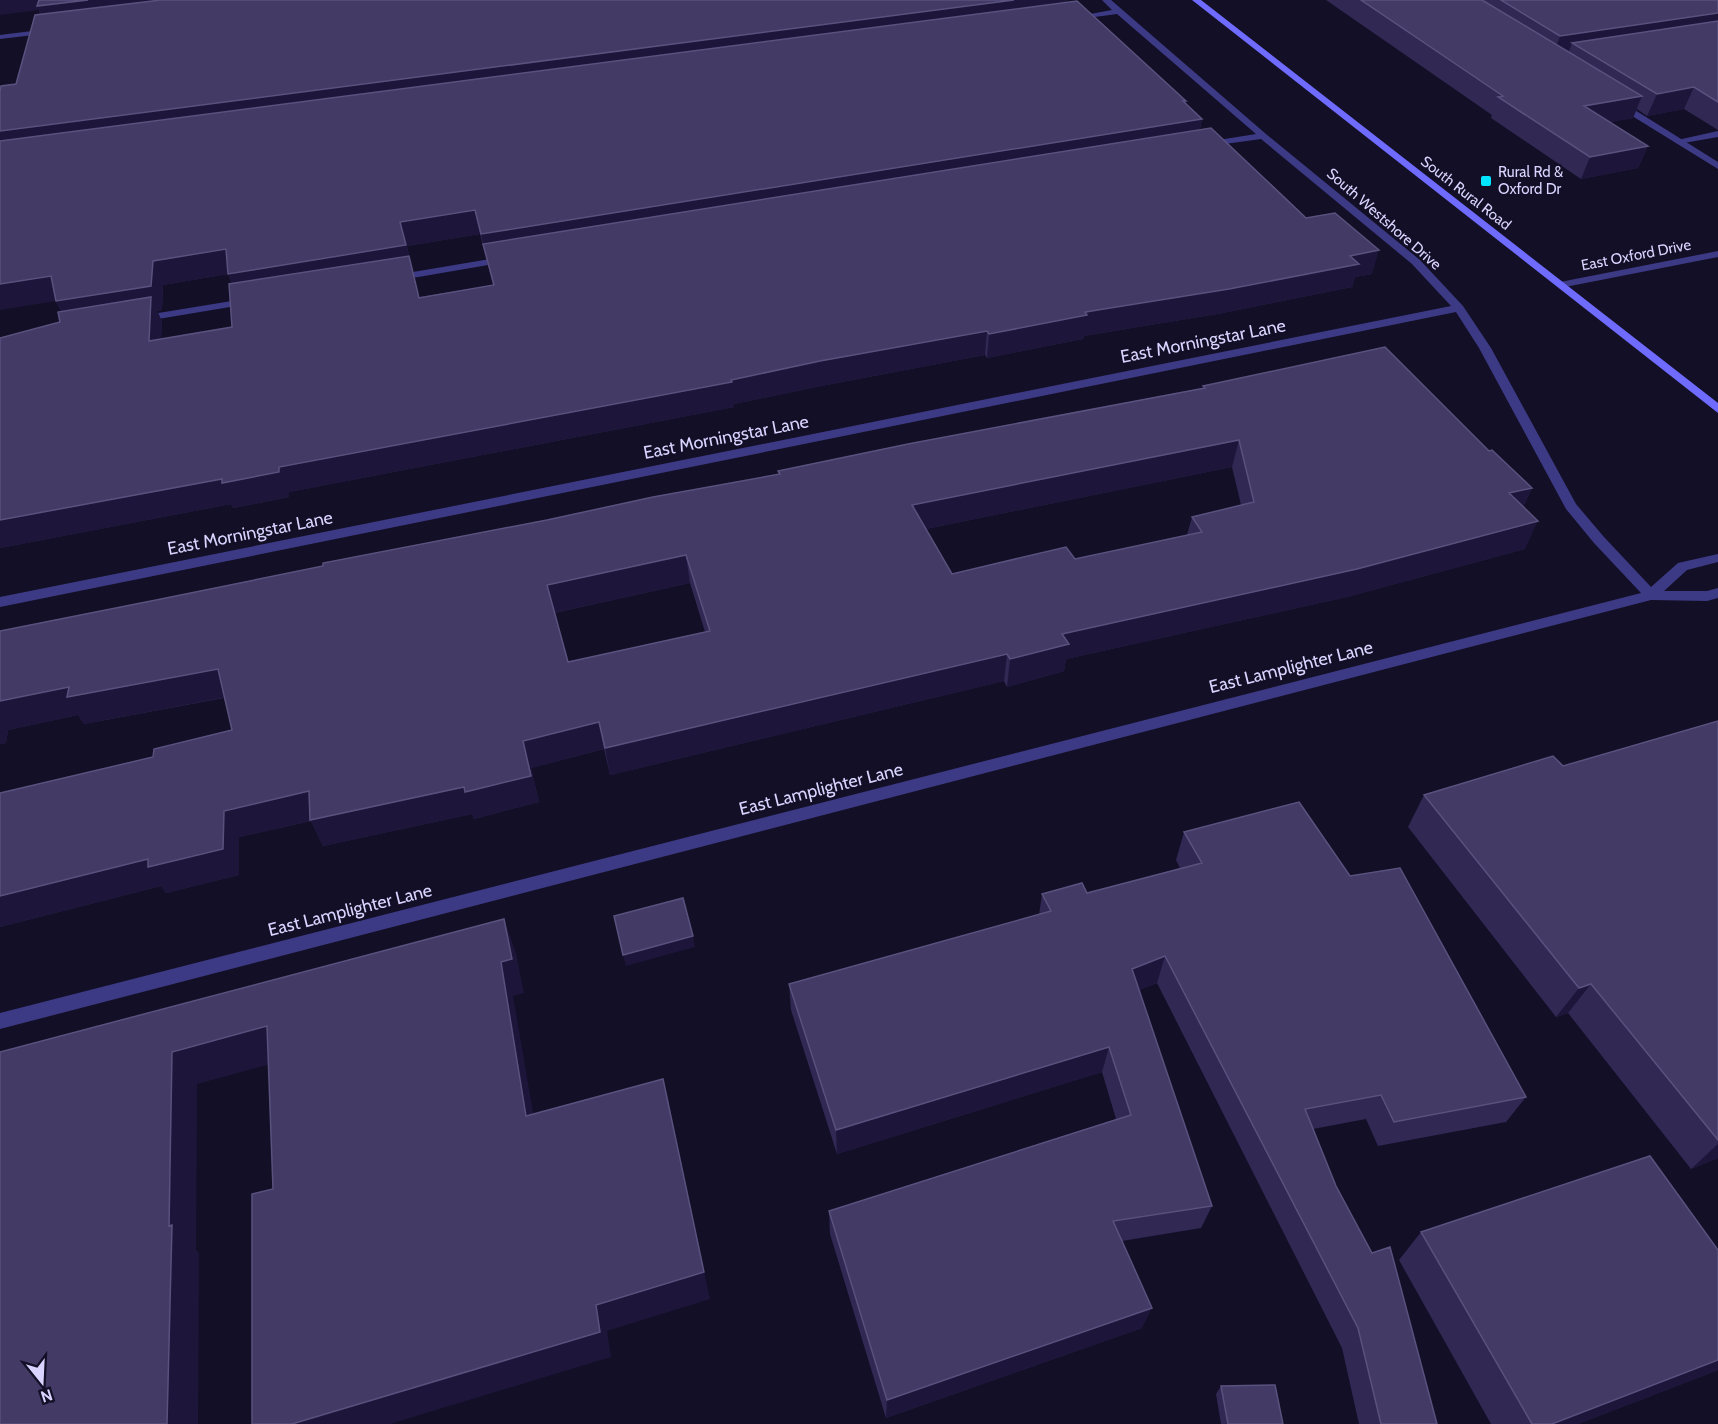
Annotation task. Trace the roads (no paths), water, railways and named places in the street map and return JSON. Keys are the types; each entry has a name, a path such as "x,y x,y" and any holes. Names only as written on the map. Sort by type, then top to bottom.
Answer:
{"main road":[{"name":"South Rural Road","path":"1196,0 1718,409"}],"street":[{"name":"South Westshore Drive","path":"1106,0 1263,136 1416,262 1460,308 1485,348 1571,506 1599,540 1651,595"},
{"path":"1062,19 1119,11"},
{"path":"0,37 59,30"},
{"path":"1610,98 1718,166"},
{"path":"1678,141 1718,134"},
{"path":"1190,148 1263,136"},
{"name":"East Oxford Drive","path":"1560,285 1718,254"},
{"path":"389,279 518,258"},
{"path":"130,321 259,300"},
{"name":"East Morningstar Lane","path":"0,602 1460,308"},
{"name":"East Lamplighter Lane","path":"1651,595 1683,566 1718,558"},
{"name":"East Lamplighter Lane","path":"0,1020 1651,595 1707,596 1718,593"}],"place":[{"name":"Rural Rd & Oxford Dr","path":"1486,181"}]}
